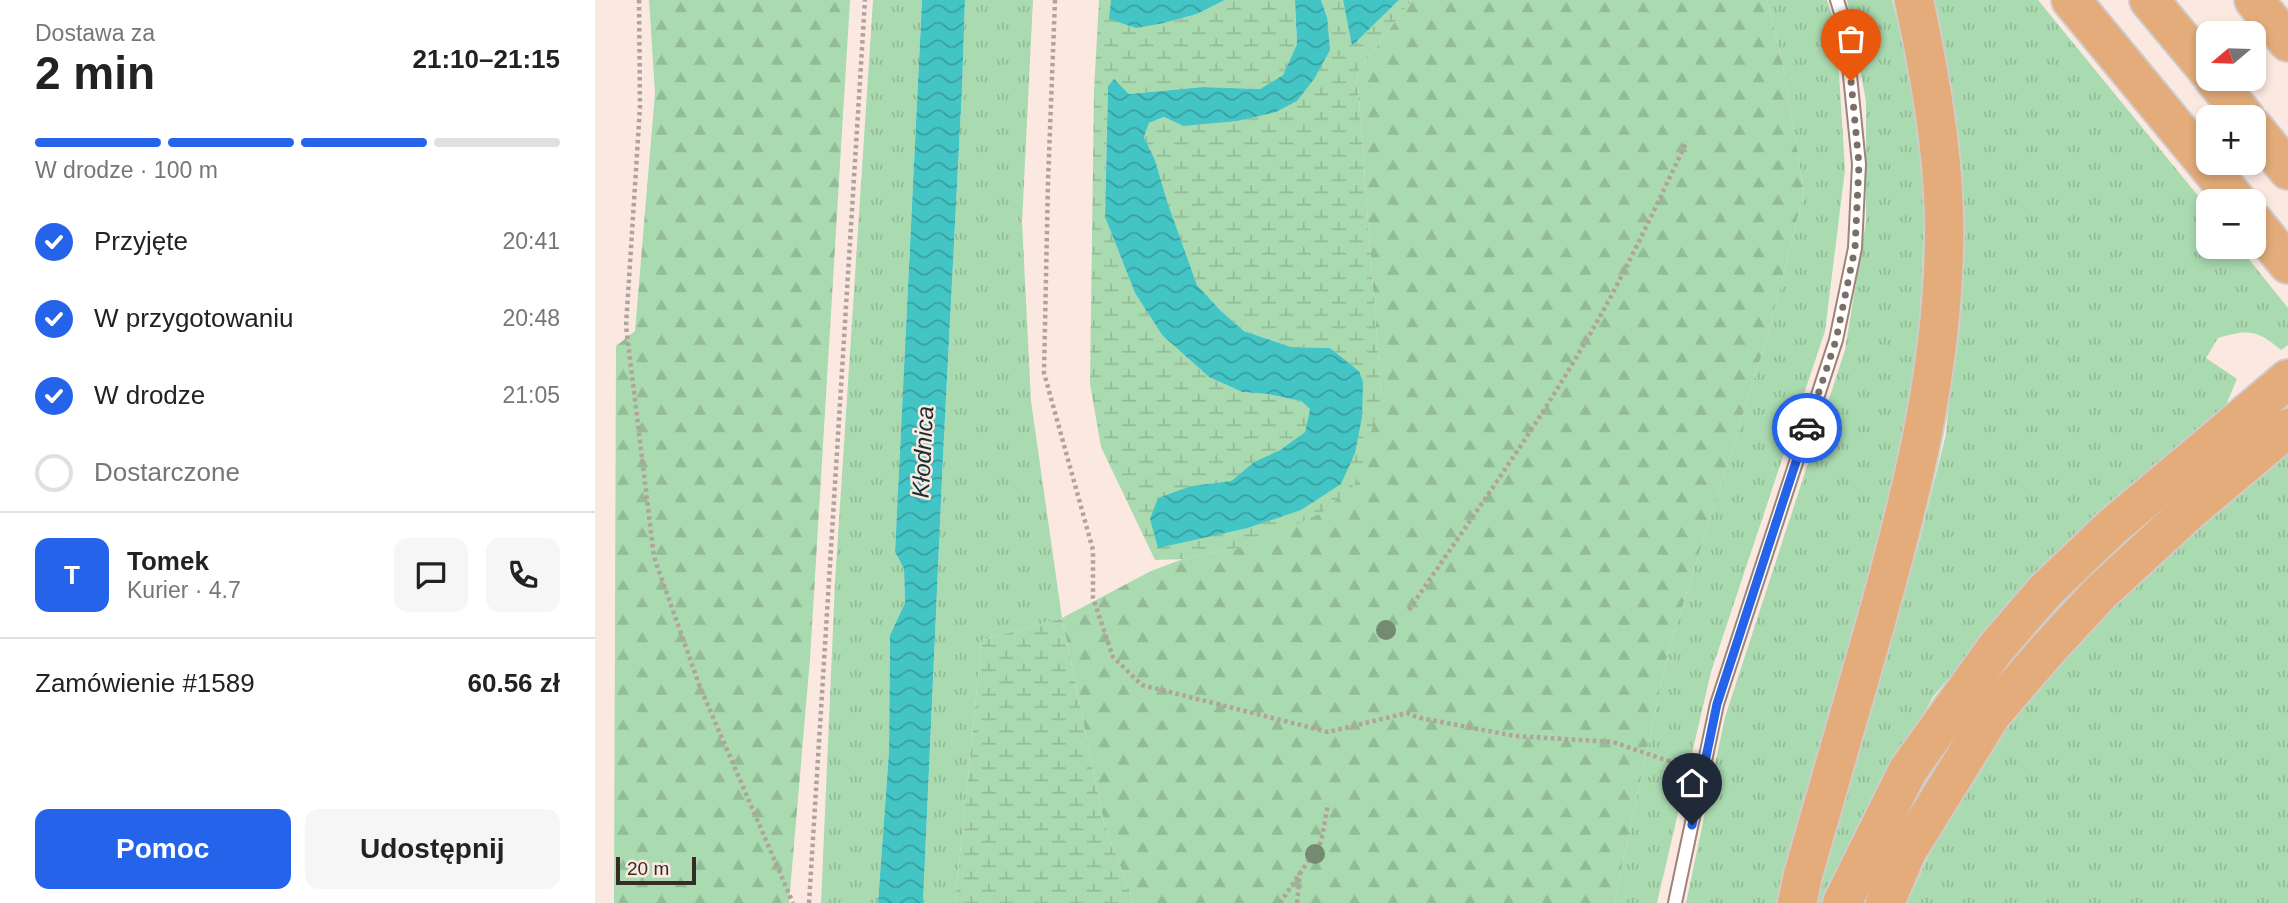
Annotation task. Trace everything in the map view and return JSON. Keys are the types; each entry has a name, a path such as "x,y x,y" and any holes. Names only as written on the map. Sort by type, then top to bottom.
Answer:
{"highway":[{"path":"1797,903 1894,559 1926,424 1940,318 1944,216 1939,141 1914,0"},
{"path":"2071,0 2227,189"},
{"path":"2150,0 2196,56"},
{"path":"2254,0 2288,42"},
{"path":"2224,91 2235,105"},
{"path":"2266,143 2288,170"},
{"path":"2266,237 2288,264"},
{"path":"1842,903 1908,770 1996,648 2045,591 2112,527 2279,386"},
{"path":"1885,903 1907,851 1991,714 2101,592 2188,512 2288,428"}],"lane":[{"path":"1675,903 1717,704 1836,340 1855,248 1859,164 1845,26 1837,0"}],"path":[{"path":"639,0 640,107 626,326 653,557 700,687 793,903"},
{"path":"809,903 865,0"},
{"path":"1055,0 1044,373 1093,550 1093,598 1113,657 1142,685 1328,732 1408,713 1420,718 1514,736 1613,742 1704,773"},
{"path":"1409,610 1510,465 1581,351 1625,272 1687,141"},
{"path":"1280,903 1321,842 1328,804"},
{"path":"1297,903 1300,872"}],"green space":[{"path":"649,0 850,0 810,659 789,903 614,903 616,346 635,331 655,93"},
{"path":"873,0 922,0 895,552 904,569 905,603 890,635 889,751 878,903 821,903 835,582"},
{"path":"965,0 1033,0 1022,222 1031,401 1062,618 982,640 955,903 923,903 962,89"},
{"path":"1099,0 1111,0 1110,19 1164,23 1197,14 1225,0 1295,0 1297,44 1283,75 1260,89 1203,87 1129,94 1114,80 1108,86 1105,217 1135,293 1162,335 1209,377 1242,392 1301,401 1310,409 1305,432 1280,450 1254,462 1231,481 1191,486 1158,547 1248,528 1301,510 1359,371 1330,348 1291,347 1244,331 1197,285 1155,160 1144,137 1149,123 1164,117 1183,126 1276,112 1327,17 1321,0 1343,0 1352,46 1399,0 1411,0 1357,73 1381,395 1358,482 1320,514 1242,547 1183,559 1155,560 1101,447 1090,384 1094,91"},
{"path":"1411,0 1767,0 1782,60 1804,191 1768,335 1668,652 1614,903 1134,903 1104,823 1062,618 1151,571 1183,559 1242,547 1381,395 1357,73"},
{"path":"1767,0 1827,0 1836,26 1845,170 1825,331 1711,672 1657,903 1614,903 1668,652 1768,335 1804,191 1782,60"},
{"path":"1847,0 1892,0 1907,59 1925,197 1920,321 1902,455 1777,903 1686,903 1725,717 1845,350 1866,221 1866,101"},
{"path":"1930,0 2038,0 2196,193 2196,259 2249,259 2288,308 2288,345 2281,350 2265,338 2252,333 2218,338 2206,358 2237,379 2225,407 2091,519 2011,603 1933,697 1863,819 1823,903 1815,903 1920,539 1946,434 1961,269"},
{"path":"2288,447 2288,903 1907,903 1936,839 2004,732 2099,614"},
{"path":"1062,618 1104,823 1134,903 955,903 982,640"}],"water":[{"name":"Kłodnica","path":"922,0 965,0 923,903 878,903 889,751 890,635 905,603 904,569 895,552"},
{"path":"1111,0 1225,0 1197,14 1136,28 1109,19"},
{"path":"1295,0 1321,0 1327,17 1330,50 1314,79 1297,101 1276,112 1237,121 1183,126 1164,117 1149,123 1144,137 1155,160 1197,285 1244,331 1291,347 1330,348 1359,371 1363,382 1362,417 1355,453 1341,484 1301,510 1248,528 1158,548 1150,519 1158,498 1191,486 1231,481 1254,462 1280,450 1305,432 1310,409 1301,401 1242,392 1209,377 1162,335 1135,293 1105,217 1108,86 1114,79 1129,94 1203,87 1260,89 1283,75 1297,44"},
{"path":"1343,0 1399,0 1352,46"}],"way so far":[{"path":"1807,428 1836,340 1855,248 1859,164 1851,81"}],"route":[{"path":"1692,825 1717,704 1807,428"}]}
